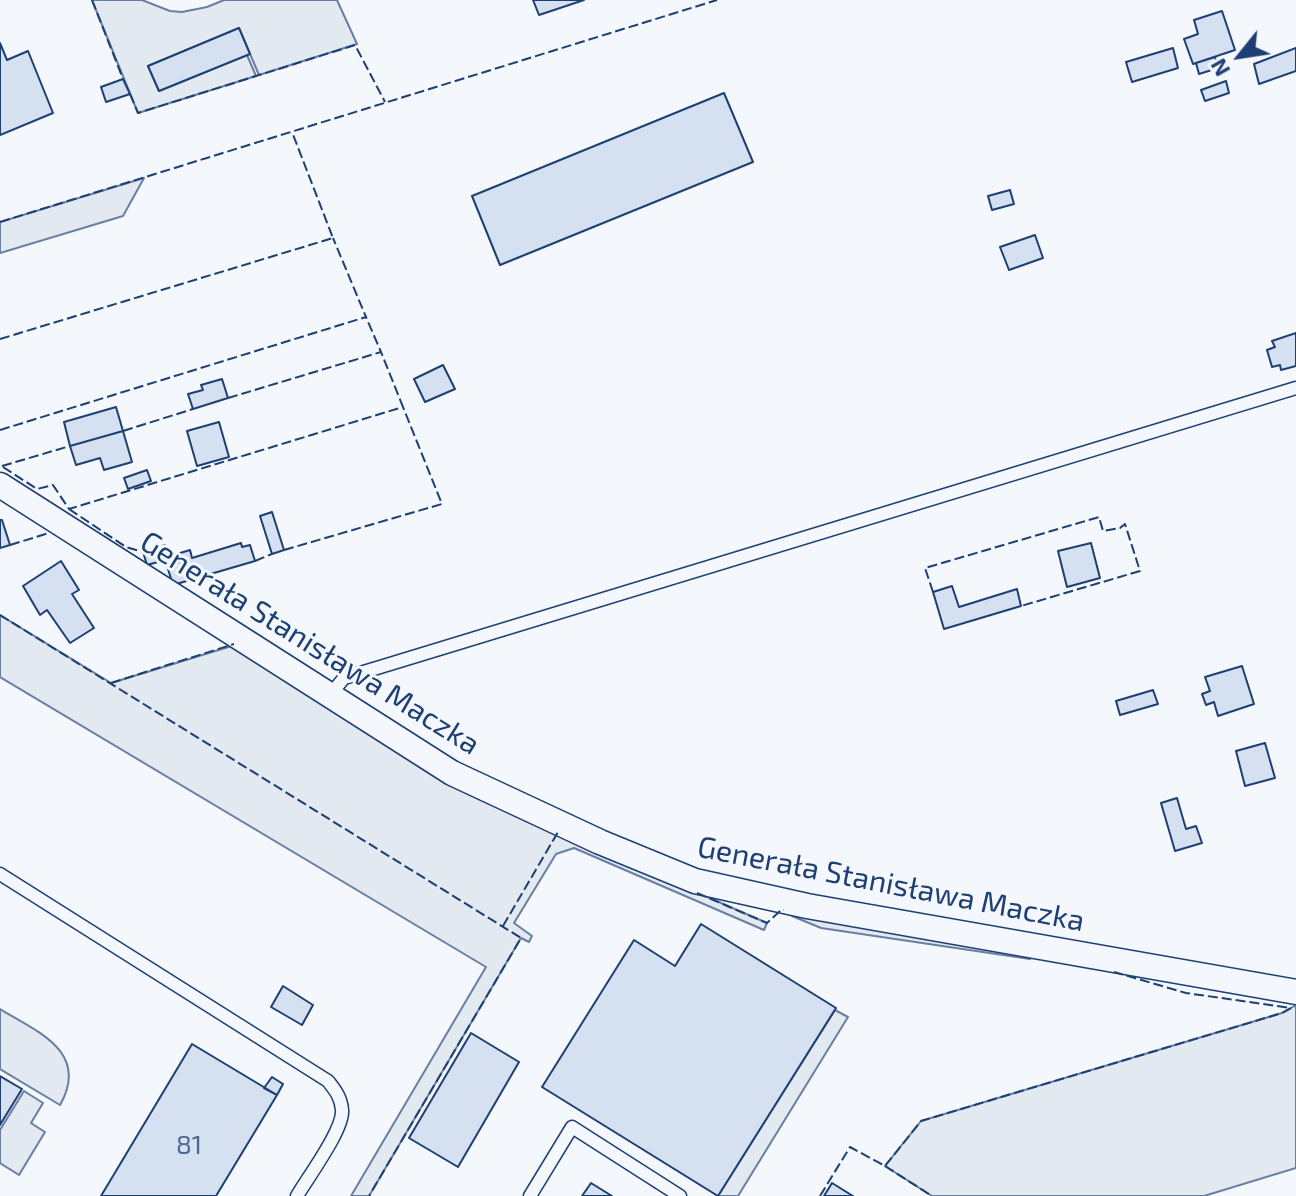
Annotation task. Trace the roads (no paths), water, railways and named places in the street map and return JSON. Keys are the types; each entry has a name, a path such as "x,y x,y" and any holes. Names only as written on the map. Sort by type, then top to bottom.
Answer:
{"street":[{"name":"Generała Stanisława Maczka","path":"0,485 452,773 600,842 695,881 807,906 1296,992"}],"lane":[{"path":"330,695 344,678 1296,388"},
{"path":"0,874 328,1081 339,1095 343,1113 339,1126 297,1196"},
{"path":"530,1196 572,1127 680,1196"}]}
